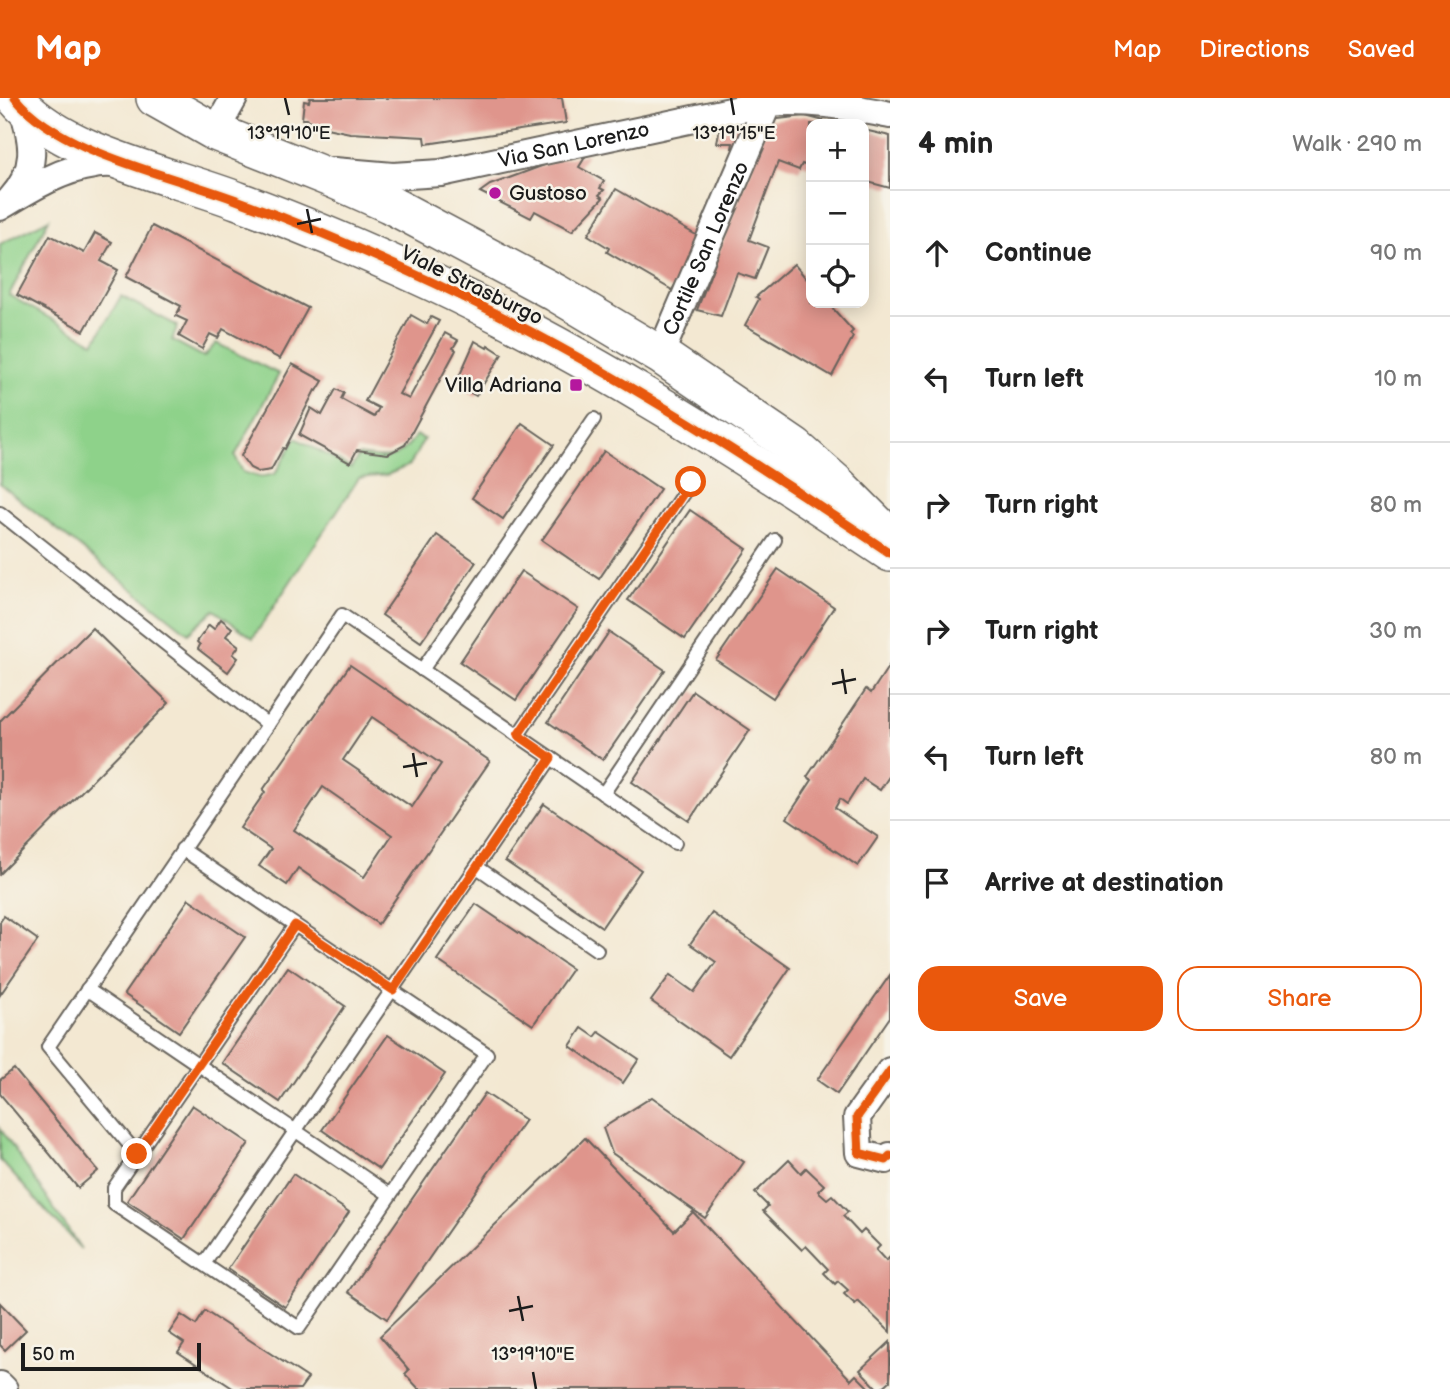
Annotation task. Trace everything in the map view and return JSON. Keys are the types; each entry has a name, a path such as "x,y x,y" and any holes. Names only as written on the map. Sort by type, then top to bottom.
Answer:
{"street":[{"name":"Viale Strasburgo","path":"155,98 215,132 389,204 556,293 660,355 795,447 835,482 890,538"},
{"path":"215,132 234,98"},
{"name":"Via San Lorenzo","path":"297,164 346,173 393,176 441,173 768,103 794,100 820,102 890,116"},
{"name":"Viale Strasburgo","path":"19,102 39,122 80,144 272,213 436,284 527,330 736,451 890,553"},
{"path":"4,205 24,185 30,169 32,142 19,102"},
{"name":"Cortile San Lorenzo","path":"660,355 768,103"},
{"path":"4,205 40,184 75,170 94,164 133,164"},
{"path":"696,428 707,429 720,418 723,402 717,393"},
{"path":"890,1071 858,1117 859,1153 886,1160 890,1156"},
{"path":"0,1385 4,1389"}],"lane":[{"path":"422,670 594,419"},
{"path":"518,735 691,482"},
{"path":"0,513 268,724"},
{"path":"603,794 775,540"},
{"path":"137,1154 48,1047 342,615 675,843"},
{"path":"204,1264 551,758"},
{"path":"182,849 487,1054 299,1328 114,1204 114,1188 295,925"},
{"path":"477,867 597,950"},
{"path":"87,989 390,1195"}],"green space":[{"path":"49,219 9,295 94,343 121,296 178,326 172,340 204,357 216,343 279,374 235,456 243,472 259,477 275,474 296,438 351,468 359,455 392,457 404,450 416,435 424,439 410,465 387,475 359,478 253,638 214,610 188,633 0,484 0,244"},
{"path":"0,1128 81,1249 0,1160"}],"building":[{"path":"310,98 562,98 566,123 426,144 425,137 350,133 317,126 307,119 302,119 304,101 309,102"},
{"path":"805,116 817,119 806,119 806,165 802,164 799,170 778,162 749,240 768,247 755,279 737,273 721,316 697,310 769,120"},
{"path":"753,124 742,149 732,148 733,143 717,143 719,131"},
{"path":"869,131 890,136 890,188 869,182"},
{"path":"587,154 579,167 604,181 600,188 604,190 599,195 603,198 572,231 535,211 531,218 480,192 490,185 558,160"},
{"path":"616,189 703,239 672,290 607,252 609,248 588,235"},
{"path":"152,226 308,308 280,359 223,329 218,338 210,334 202,349 179,336 187,321 176,316 181,306 126,277"},
{"path":"95,233 112,242 101,261 118,270 84,331 17,295 50,235 84,253"},
{"path":"794,264 806,278 806,308 832,308 853,331 850,334 853,337 832,376 745,325 759,299 756,297"},
{"path":"411,315 427,324 431,317 439,321 399,394 409,399 445,333 458,340 453,348 456,350 405,445 388,454 357,450 350,463 299,435 311,408 322,415 336,389 344,393 341,399 374,417 379,408 365,401"},
{"path":"475,341 502,354 476,396 462,388 465,383 458,379"},
{"path":"292,364 323,381 317,391 315,390 285,449 283,448 271,470 258,472 250,468 241,456"},
{"path":"522,423 554,445 503,519 472,498"},
{"path":"604,451 660,489 599,579 542,540"},
{"path":"690,510 747,549 685,639 628,600"},
{"path":"437,535 476,562 421,642 382,615"},
{"path":"778,569 834,607 773,698 716,660"},
{"path":"521,571 578,609 516,700 460,662"},
{"path":"221,619 232,628 226,636 239,646 233,654 238,658 228,672 198,649 200,645 197,642 209,625 214,629"},
{"path":"92,628 169,703 0,874 0,721"},
{"path":"609,632 665,670 603,760 548,722"},
{"path":"890,664 890,775 880,790 863,779 847,804 840,799 835,808 878,837 858,866 787,818 812,780 807,777 866,689 871,693"},
{"path":"350,665 490,761 378,924 298,868 287,885 259,866 271,849 240,828 265,792 263,790","holes":["372,717 441,764 412,807 343,760","323,787 392,835 364,877 294,830"]},
{"path":"693,691 750,730 689,821 632,782"},
{"path":"544,804 641,870 602,927 505,861"},
{"path":"189,899 245,937 179,1032 124,994"},
{"path":"476,904 572,969 533,1025 437,960"},
{"path":"712,913 790,968 729,1056 651,1001 670,975 694,992 716,962 690,944"},
{"path":"4,916 38,940 0,995 0,922"},
{"path":"288,967 345,1006 280,1102 222,1063"},
{"path":"890,975 890,1017 837,1094 817,1080"},
{"path":"582,1028 595,1037 599,1032 639,1059 623,1083 570,1046"},
{"path":"388,1035 445,1074 379,1169 322,1130"},
{"path":"14,1069 98,1171 78,1188 0,1094 0,1080"},
{"path":"485,1093 525,1120 387,1319 348,1292"},
{"path":"652,1097 744,1162 705,1218 612,1153 603,1128"},
{"path":"192,1105 249,1143 184,1239 127,1201"},
{"path":"585,1138 674,1231 693,1212 851,1380 856,1375 870,1389 419,1389 405,1374 409,1370 380,1336"},
{"path":"789,1160 801,1173 806,1168 824,1185 818,1191 827,1199 832,1195 848,1212 843,1216 860,1234 864,1230 880,1246 876,1250 886,1261 890,1257 890,1332 858,1301 855,1304 844,1294 848,1290 838,1281 835,1284 824,1273 828,1269 806,1246 802,1250 763,1211 768,1206 755,1193"},
{"path":"293,1174 349,1212 285,1307 228,1269"},
{"path":"0,1303 26,1330 5,1350 0,1345"},
{"path":"205,1311 308,1378 300,1389 234,1389 178,1352 184,1343 169,1333 181,1315 196,1325"},
{"path":"890,1342 890,1381 878,1389 860,1370"}],"cycle path":[{"path":"15,98 35,117 88,148 313,230 494,312 667,409 890,553"},
{"path":"890,1071 857,1117 859,1153 886,1160 890,1156"}],"place":[{"name":"Gustoso","path":"495,193"},
{"name":"Villa Adriana","path":"576,385"}],"route":[{"path":"137,1154 295,925 393,990 551,758 518,735 691,482"}]}
